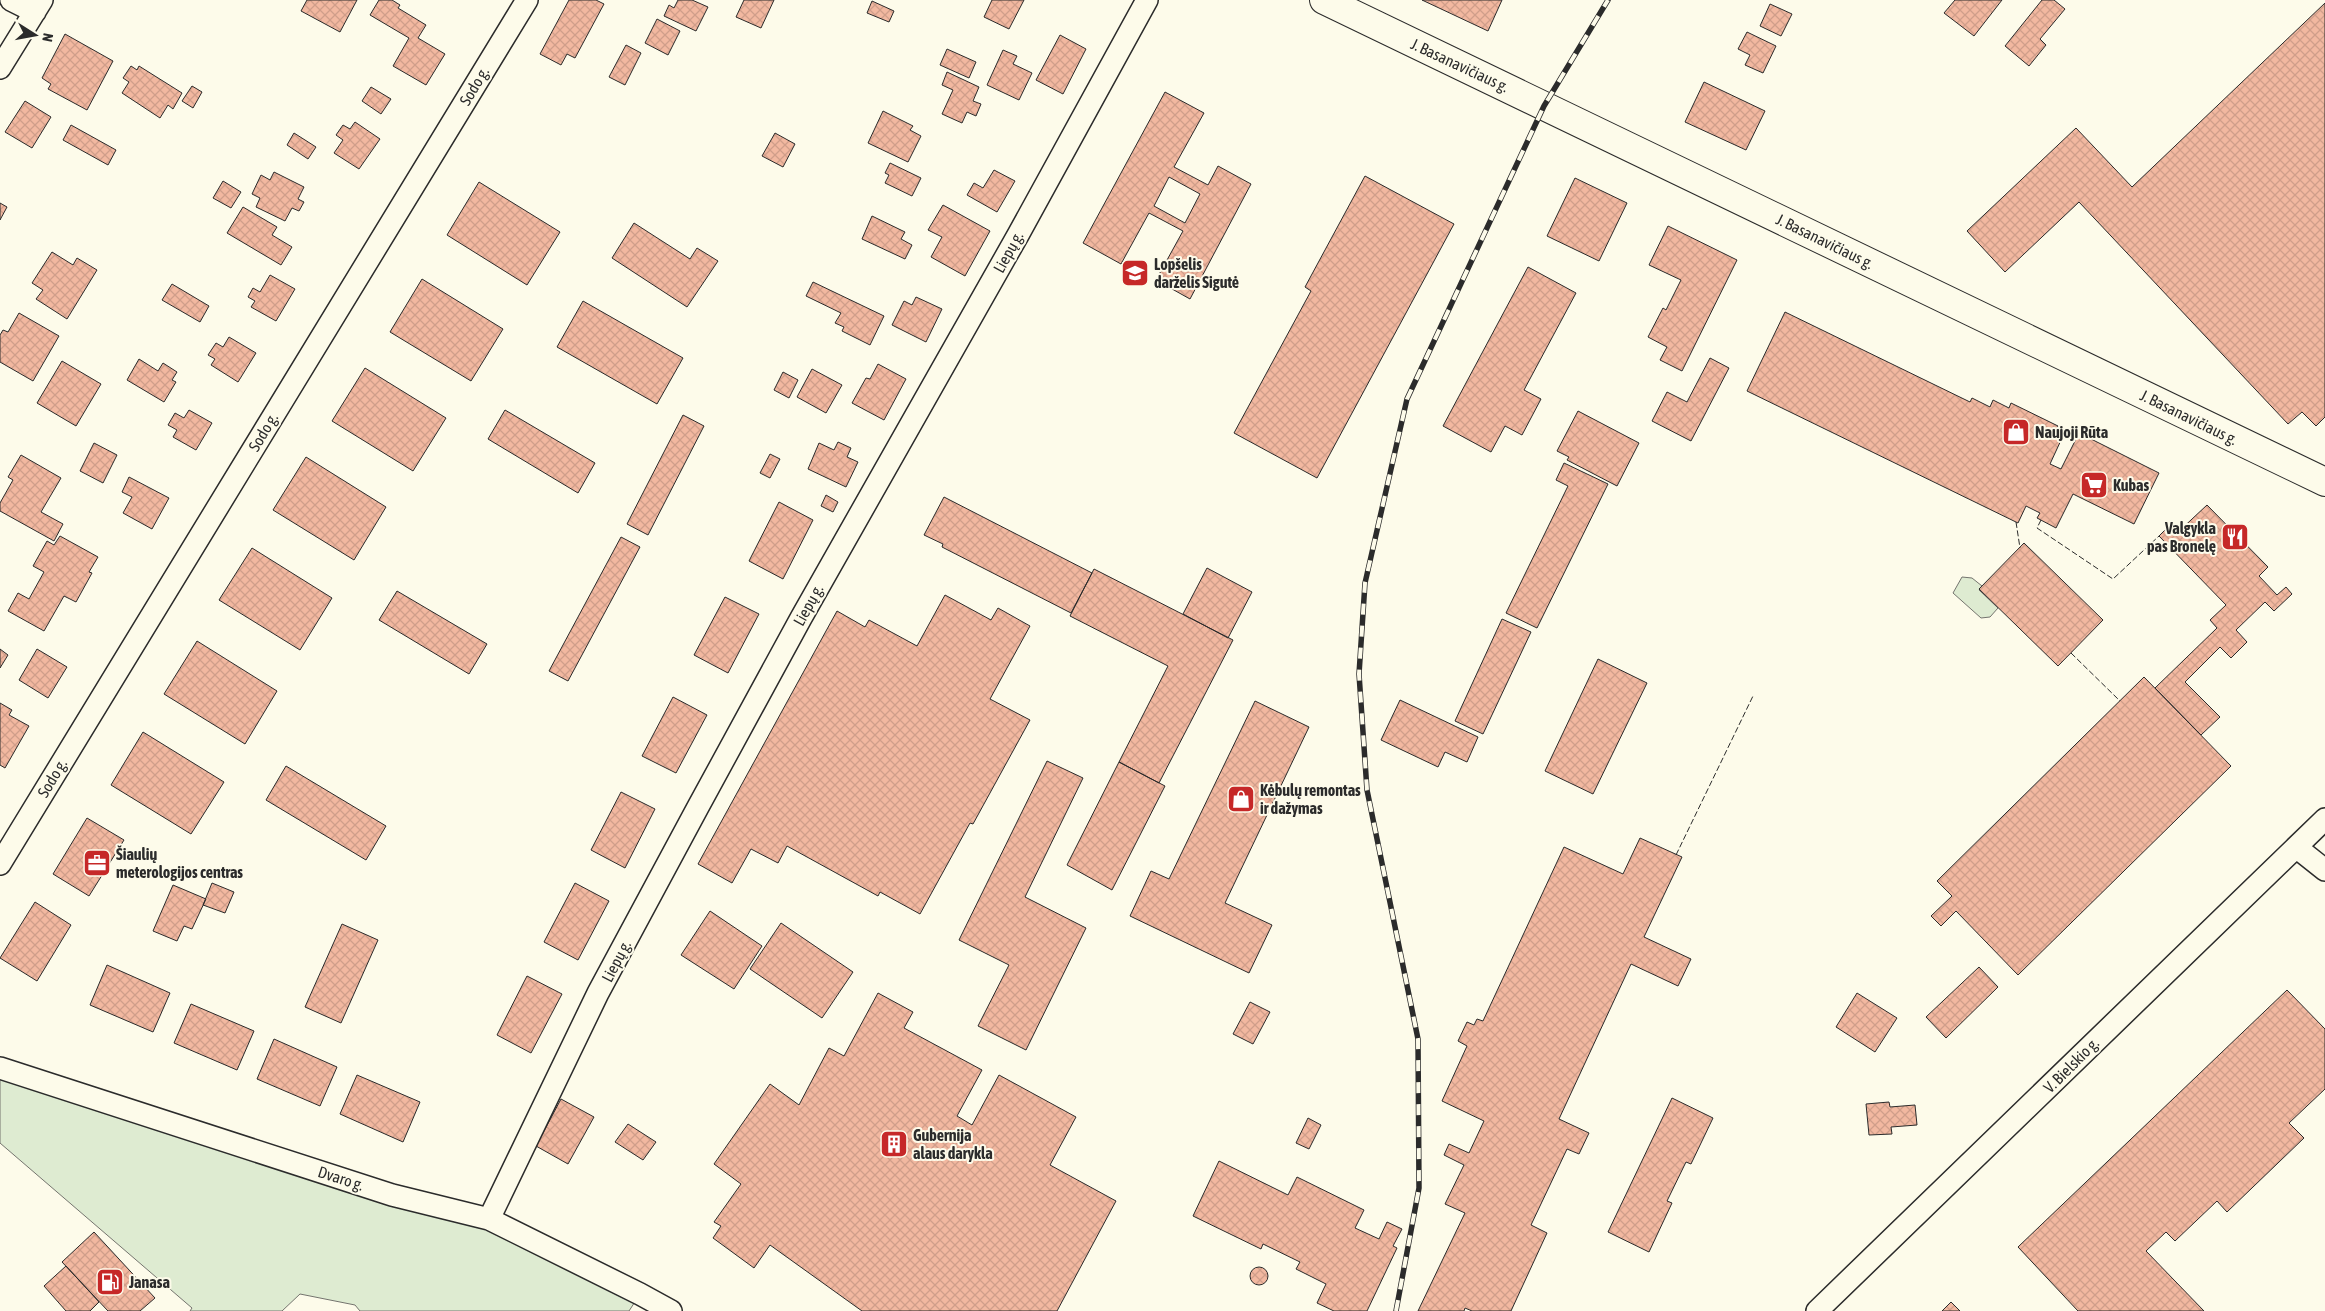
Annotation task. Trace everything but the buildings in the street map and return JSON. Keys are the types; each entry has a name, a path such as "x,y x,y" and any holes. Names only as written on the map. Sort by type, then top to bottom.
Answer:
{"main road":[{"name":"J. Basanavičiaus g.","path":"1324,0 2325,482"}],"street":[{"path":"0,68 38,6 11,0"},
{"name":"Sodo g.","path":"0,864 527,0"},
{"name":"Liepų g.","path":"489,1219 598,993 698,807 801,618 1018,235 1147,0"},
{"name":"V. Bielskio g.","path":"1817,1311 2325,819"},
{"path":"2296,847 2325,870"},
{"name":"Dvaro g.","path":"0,1068 392,1195 489,1219 671,1311"}],"green space":[{"path":"1962,577 1972,578 1982,586 1979,590 1998,608 1990,617 1981,618 1953,593"},
{"path":"0,1068 489,1219 640,1294 629,1311 360,1311 355,1305 300,1294 282,1311 190,1311 192,1308 0,1143"}],"railway":[{"path":"1396,1311 1419,1188 1418,1039 1367,790 1359,674 1365,583 1407,399 1544,106 1608,0"}],"fence":[{"path":"2041,520 2037,528 2113,579 2159,536"},
{"path":"2016,522 2020,548"},
{"path":"2071,653 2120,701"},
{"path":"1676,855 1753,696"}],"place":[{"name":"Lopšelis darželis Sigutė","path":"1135,273"},
{"name":"Naujoji Rūta","path":"2016,432"},
{"name":"Kubas","path":"2094,485"},
{"name":"Valgykla pas Bronelę","path":"2235,537"},
{"name":"Kėbulų remontas ir dažymas","path":"1241,799"},
{"name":"Šiaulių meterologijos centras","path":"97,863"},
{"name":"Gubernija alaus darykla","path":"894,1144"},
{"name":"Janasa","path":"110,1282"}]}
